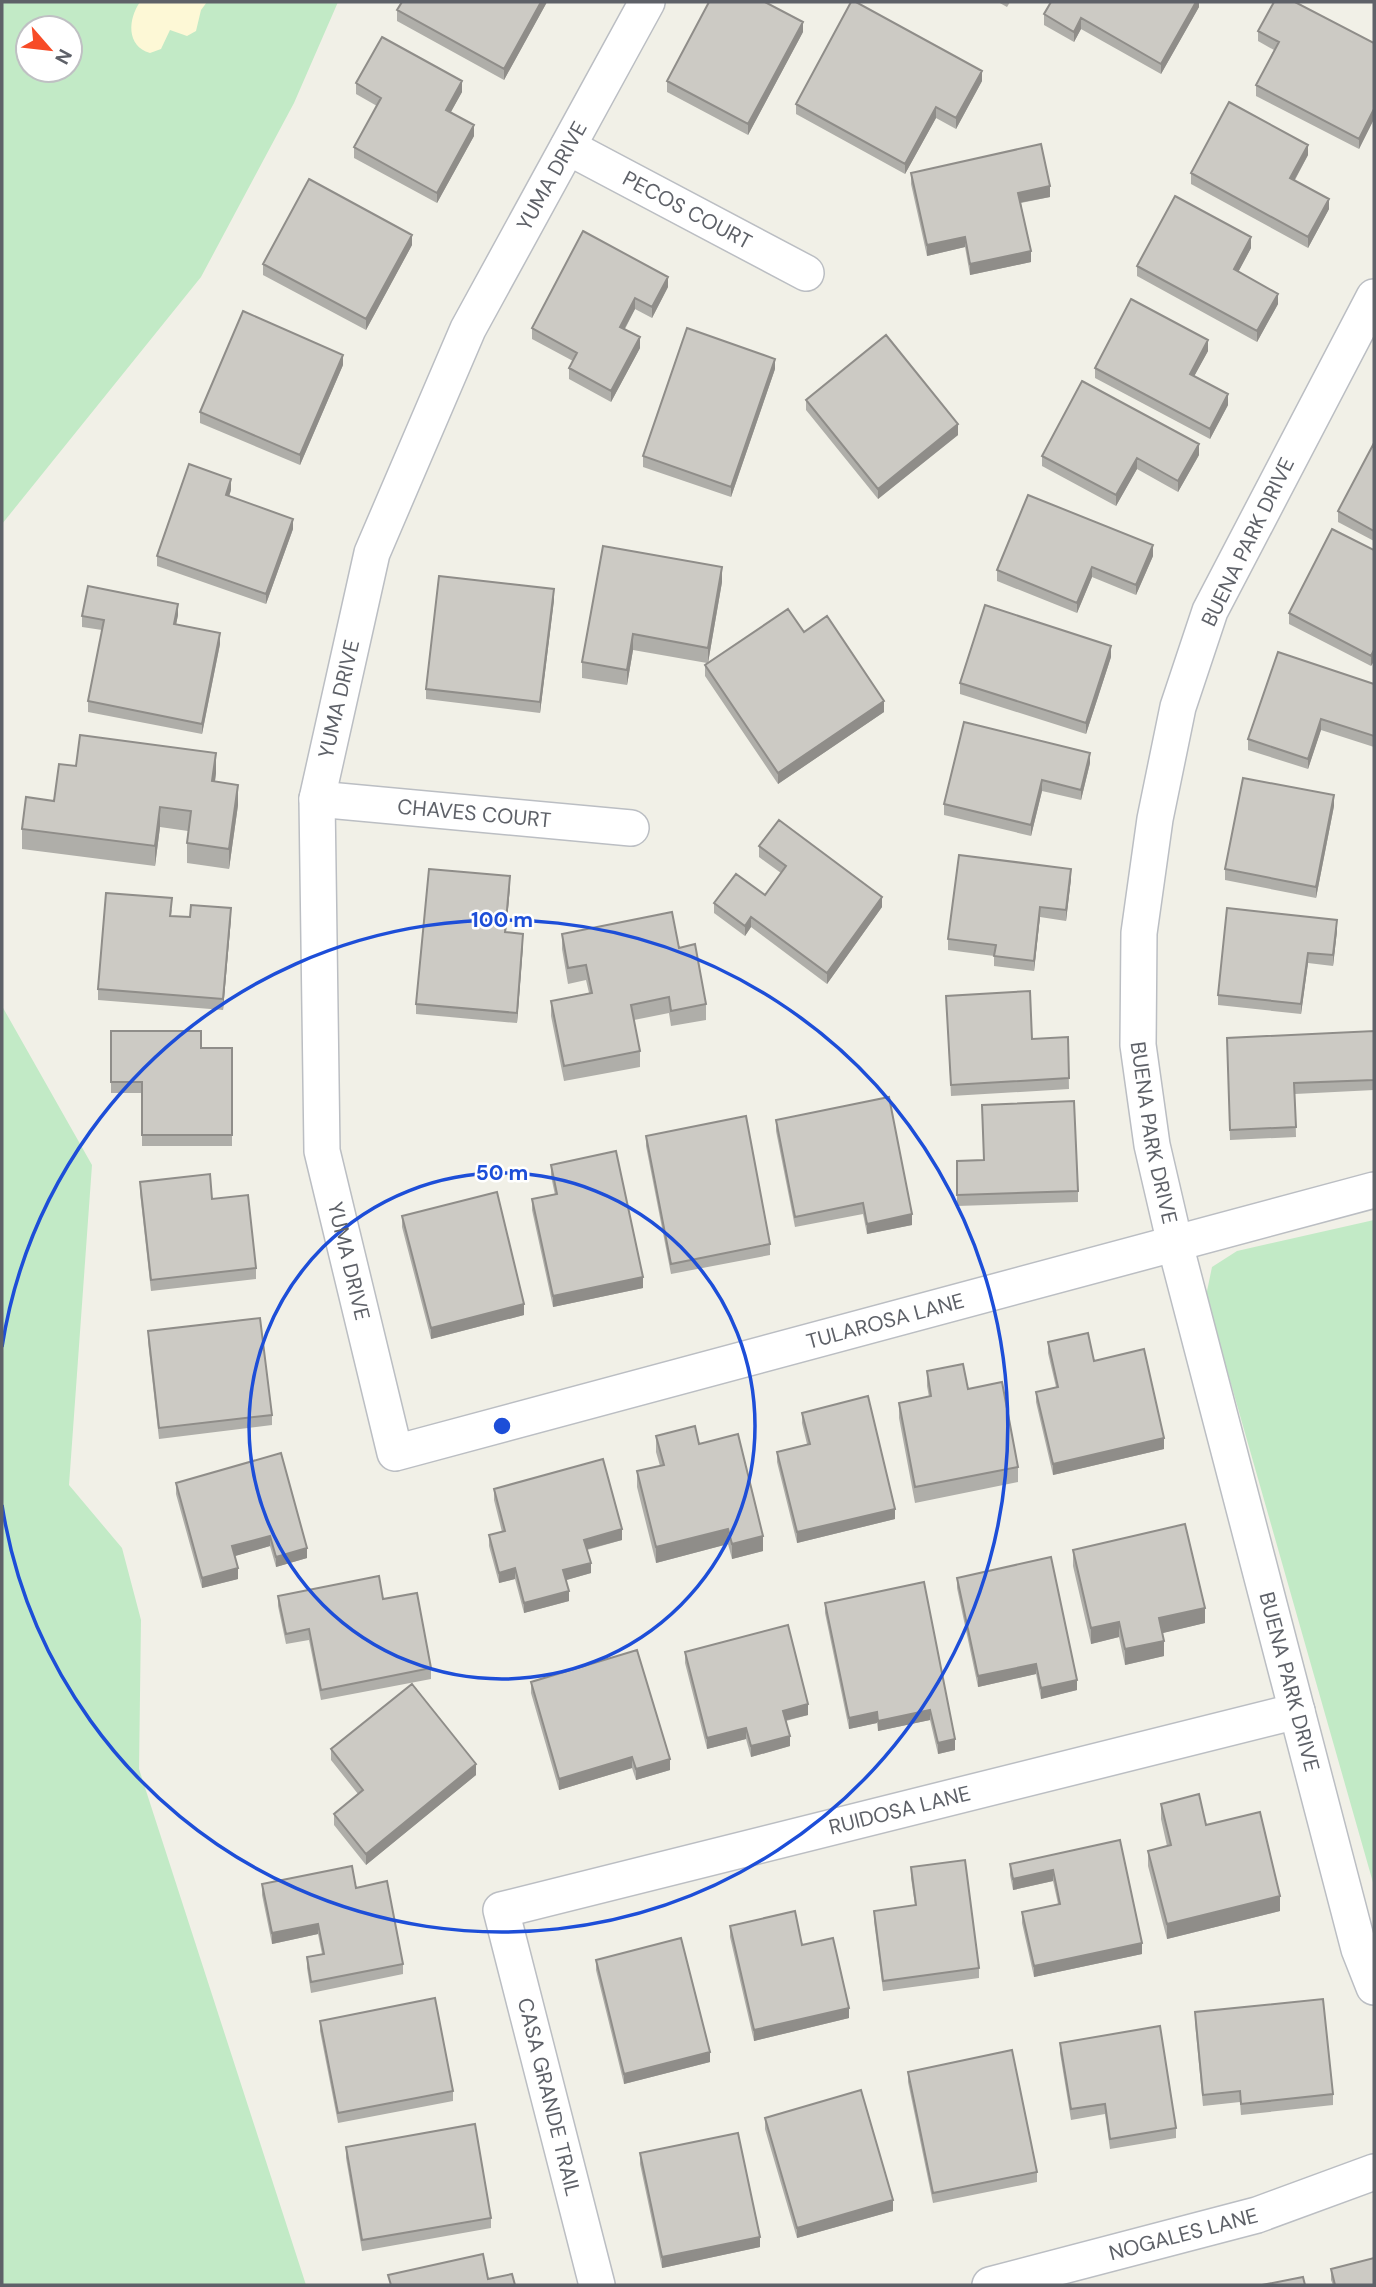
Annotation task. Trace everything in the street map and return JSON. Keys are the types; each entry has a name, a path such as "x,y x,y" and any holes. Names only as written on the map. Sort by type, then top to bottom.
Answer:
{"street":[{"name":"YUMA DRIVE","path":"395,1453 322,1151 317,799 372,553 468,329 647,2"},
{"name":"PECOS COURT","path":"568,147 806,273"},
{"name":"BUENA PARK DRIVE","path":"1374,297 1210,611 1178,707 1154,819 1139,933 1138,1045 1153,1145 1175,1244 1359,1949 1374,1987"},
{"name":"CHAVES COURT","path":"317,799 631,828"},
{"name":"TULAROSA LANE","path":"395,1453 1374,1190"},
{"name":"RUIDOSA LANE","path":"501,1910 1297,1711"},
{"name":"CASA GRANDE TRAIL","path":"501,1910 597,2285"},
{"name":"NOGALES LANE","path":"990,2285 1257,2215 1374,2172"}],"green space":[{"path":"2,2 338,2 294,103 201,277 2,524"},
{"path":"2,1006 92,1165 69,1485 122,1548 141,1620 139,1769 306,2285 2,2285"},
{"path":"1374,1220 1374,1886 1206,1296 1212,1267 1237,1251"}],"sand":[{"path":"140,2 207,2 201,10 196,31 187,36 170,30 161,49 150,53 142,49 133,38 133,16"}],"building":[{"path":"402,2 541,2 504,69 397,10"},
{"path":"709,2 765,2 803,22 748,124 667,81"},
{"path":"851,2 856,2 982,71 956,118 936,107 905,164 796,104"},
{"path":"1051,2 1196,2 1161,64 1081,18 1074,32 1044,14"},
{"path":"1274,2 1295,2 1374,43 1374,109 1359,139 1256,85 1279,42 1258,31"},
{"path":"382,37 462,81 446,110 474,125 437,193 354,147 381,98 356,83"},
{"path":"1229,102 1308,145 1290,178 1329,199 1308,237 1191,173"},
{"path":"1041,144 1050,186 1018,193 1031,251 970,264 965,237 927,245 911,173"},
{"path":"309,179 412,235 366,319 263,264"},
{"path":"1175,196 1251,237 1234,269 1278,294 1257,331 1137,266"},
{"path":"583,231 668,277 652,307 635,298 620,327 640,337 611,391 569,368 577,353 532,328"},
{"path":"1131,299 1208,340 1190,374 1228,394 1210,429 1095,368"},
{"path":"243,311 343,355 300,455 200,412"},
{"path":"687,328 775,359 731,487 643,456"},
{"path":"886,335 958,424 878,489 806,400"},
{"path":"1082,381 1199,444 1178,481 1137,458 1116,495 1042,456"},
{"path":"1374,443 1374,531 1338,511"},
{"path":"189,464 231,479 226,495 293,519 266,594 157,556"},
{"path":"1028,495 1153,545 1136,585 1092,567 1077,603 997,570"},
{"path":"1332,529 1374,550 1374,650 1371,656 1289,613"},
{"path":"603,546 722,567 708,648 633,634 627,670 582,662"},
{"path":"439,576 554,589 540,702 426,689"},
{"path":"88,586 178,604 174,624 220,633 202,724 88,701 104,620 82,616"},
{"path":"985,605 1111,646 1086,723 960,683"},
{"path":"788,609 804,632 827,616 884,701 778,773 705,665"},
{"path":"1278,652 1374,684 1374,736 1321,719 1308,759 1248,739"},
{"path":"964,722 1090,753 1081,790 1042,780 1031,825 944,804"},
{"path":"80,735 216,753 212,781 238,785 229,849 187,843 191,811 160,807 155,846 22,829 26,797 54,801 59,764 76,766"},
{"path":"1243,778 1334,795 1316,887 1225,869"},
{"path":"779,820 882,897 827,973 751,917 745,926 714,903 736,874 765,895 786,866 759,846"},
{"path":"959,855 1071,869 1066,910 1040,907 1034,961 994,956 996,945 948,939"},
{"path":"429,869 510,876 505,932 523,934 517,1013 416,1004"},
{"path":"106,893 172,898 170,916 190,917 191,905 231,908 223,999 98,989"},
{"path":"1227,908 1337,920 1333,955 1308,953 1301,1004 1218,995"},
{"path":"672,912 679,948 695,944 706,1004 671,1011 669,997 631,1005 640,1051 564,1066 551,1001 592,993 586,965 568,968 562,934"},
{"path":"1030,991 1032,1039 1068,1037 1069,1078 951,1085 946,996"},
{"path":"111,1031 201,1031 201,1048 232,1048 232,1135 142,1135 142,1082 111,1082"},
{"path":"1374,1031 1374,1080 1294,1083 1296,1127 1230,1130 1227,1038"},
{"path":"889,1097 912,1214 867,1224 863,1203 795,1217 776,1120"},
{"path":"1074,1101 1078,1191 957,1195 957,1161 984,1160 982,1105"},
{"path":"746,1116 770,1244 671,1264 646,1136"},
{"path":"616,1151 643,1277 553,1296 532,1199 557,1194 551,1165"},
{"path":"210,1174 212,1199 248,1195 256,1268 151,1280 140,1182"},
{"path":"497,1192 524,1304 431,1328 402,1216"},
{"path":"260,1318 272,1415 159,1428 148,1331"},
{"path":"1088,1333 1094,1361 1144,1349 1164,1438 1053,1464 1036,1392 1058,1387 1048,1342"},
{"path":"963,1364 968,1389 1002,1382 1018,1467 915,1487 899,1403 931,1396 927,1371"},
{"path":"868,1396 895,1509 797,1532 777,1452 810,1444 802,1413"},
{"path":"695,1426 699,1444 738,1434 763,1536 732,1544 728,1529 656,1547 637,1471 664,1465 656,1436"},
{"path":"281,1453 307,1548 276,1557 270,1536 232,1546 238,1568 202,1578 176,1483"},
{"path":"603,1459 622,1529 584,1540 591,1563 563,1570 569,1591 524,1603 515,1568 499,1573 489,1535 505,1531 494,1489"},
{"path":"1185,1524 1205,1608 1159,1618 1164,1641 1125,1649 1119,1622 1091,1628 1073,1550"},
{"path":"1051,1557 1077,1680 1041,1688 1036,1664 978,1676 957,1578"},
{"path":"379,1576 383,1599 417,1593 431,1668 321,1690 309,1629 286,1634 278,1596"},
{"path":"924,1582 955,1739 938,1743 930,1710 878,1721 877,1712 849,1718 825,1603"},
{"path":"788,1625 808,1704 783,1711 790,1736 751,1746 746,1728 707,1738 685,1652"},
{"path":"637,1650 670,1759 636,1769 632,1757 559,1779 531,1682"},
{"path":"412,1684 476,1764 366,1854 334,1814 363,1790 331,1749"},
{"path":"1199,1794 1206,1825 1260,1812 1280,1896 1167,1924 1148,1851 1171,1845 1161,1804"},
{"path":"1120,1840 1142,1943 1034,1966 1022,1912 1060,1904 1053,1870 1013,1879 1010,1864"},
{"path":"965,1860 979,1968 883,1981 874,1911 916,1905 911,1867"},
{"path":"352,1866 356,1888 387,1881 403,1964 311,1982 307,1957 324,1954 318,1924 272,1933 262,1884"},
{"path":"795,1911 802,1945 833,1938 849,2008 754,2030 730,1926"},
{"path":"681,1938 710,2052 624,2074 596,1960"},
{"path":"435,1998 453,2091 338,2113 320,2021"},
{"path":"1323,1999 1333,2094 1241,2104 1240,2091 1203,2095 1195,2012"},
{"path":"1160,2026 1176,2128 1110,2139 1105,2104 1071,2109 1060,2043"},
{"path":"1012,2050 1037,2172 933,2193 908,2072"},
{"path":"861,2090 893,2200 797,2228 765,2118"},
{"path":"475,2124 491,2218 362,2240 346,2147"},
{"path":"738,2133 760,2237 662,2257 640,2153"},
{"path":"483,2254 488,2279 512,2274 515,2285 391,2285 388,2275"},
{"path":"1374,2258 1374,2285 1335,2285 1331,2269"},
{"path":"1303,2277 1305,2285 1262,2285"}]}
